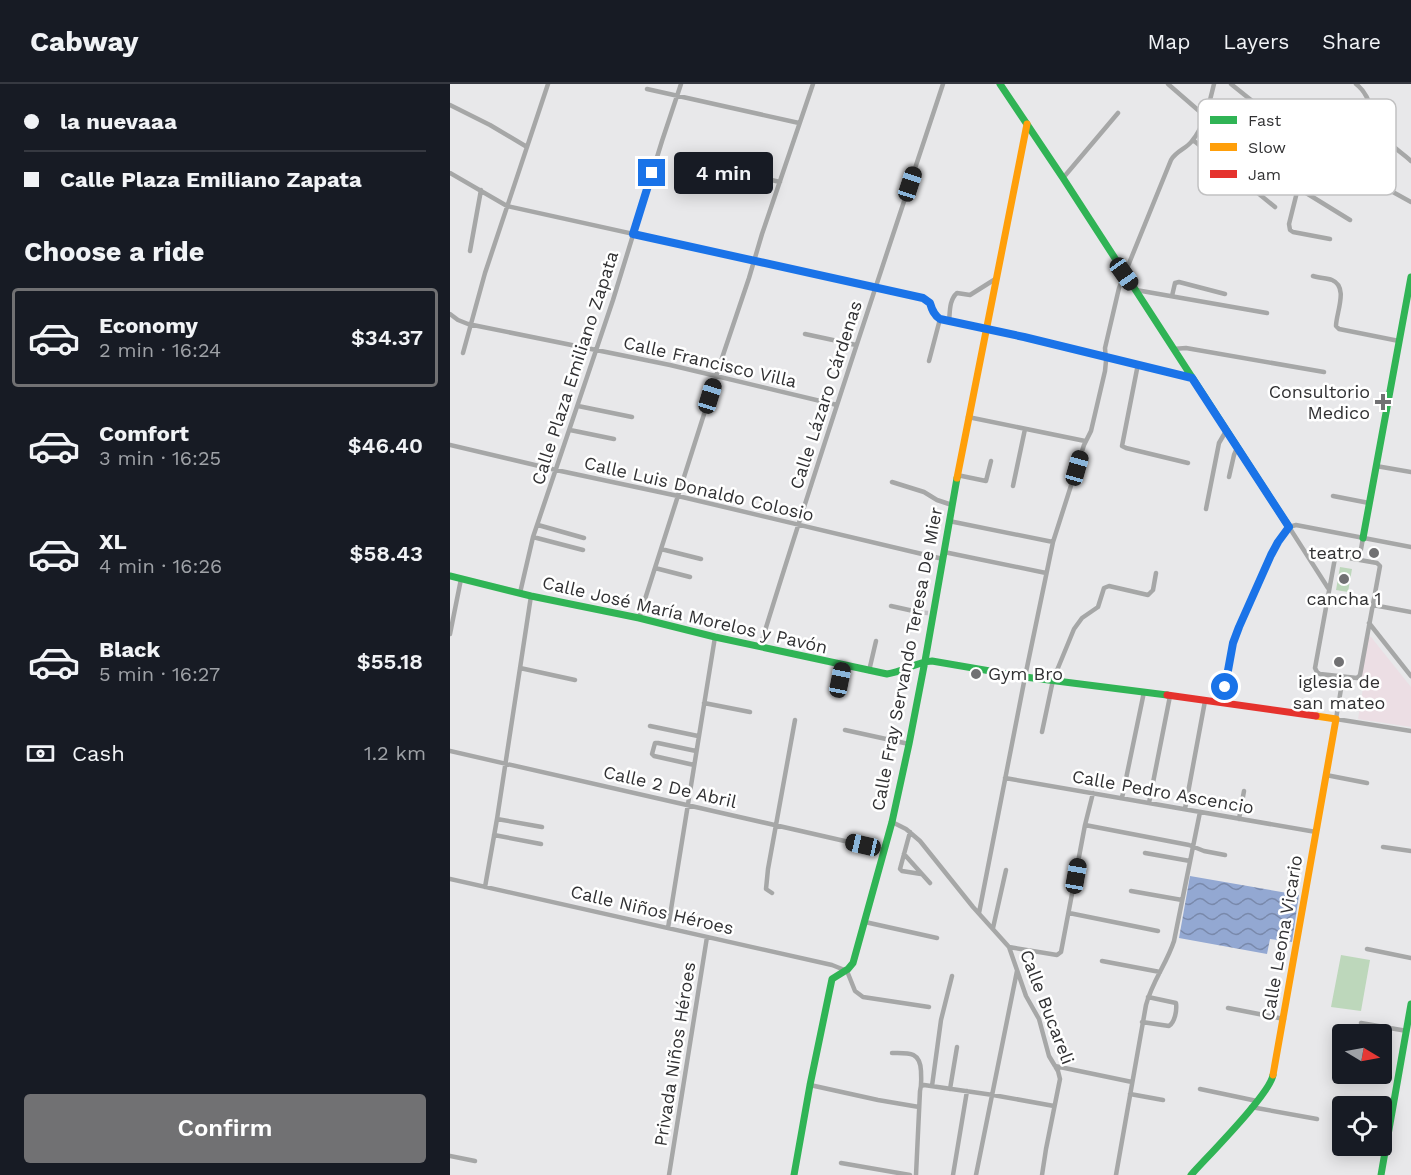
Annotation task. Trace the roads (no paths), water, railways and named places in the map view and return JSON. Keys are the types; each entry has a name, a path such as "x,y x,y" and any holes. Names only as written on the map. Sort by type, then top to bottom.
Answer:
{"main road":[{"path":"1000,84 1289,527"},
{"name":"Calle Fray Servando Teresa De Mier","path":"794,1175 832,979 847,971 853,963 892,822 925,661 931,614 944,556 968,417 1027,124"},
{"path":"1363,538 1411,277"},
{"name":"Calle José María Morelos y Pavón","path":"450,576 869,671 896,673 925,661"},
{"path":"925,661 1025,677 1336,719"},
{"name":"Calle Leona Vicario","path":"1191,1175 1257,1101 1272,1080 1336,719"},
{"path":"1392,1101 1411,1004"},
{"path":"1381,1175 1384,1156"}],"street":[{"path":"463,353 485,273 548,84"},
{"name":"Calle Plaza Emiliano Zapata","path":"520,593 533,537 613,300 681,84"},
{"path":"639,618 762,234 813,84"},
{"name":"Calle Lázaro Cárdenas","path":"760,647 856,345 943,84"},
{"path":"1168,84 1198,110"},
{"path":"1211,99 1214,84"},
{"path":"1231,84 1250,99"},
{"path":"1356,84 1368,99"},
{"path":"647,89 799,123"},
{"path":"450,105 526,147"},
{"path":"1063,178 1118,113"},
{"path":"978,914 1053,542 1085,441 1090,435 1094,422 1105,372 1105,348 1119,288 1171,160 1176,153 1193,140 1198,131"},
{"path":"1193,140 1198,144"},
{"path":"1396,146 1411,161"},
{"path":"725,170 780,182"},
{"path":"450,173 507,206 927,300 936,316 949,322 1192,378"},
{"path":"470,251 481,190"},
{"path":"1396,194 1411,202"},
{"path":"1260,195 1275,207"},
{"path":"1296,195 1289,224 1290,230 1330,239"},
{"path":"1309,195 1350,220"},
{"path":"1313,276 1334,281 1340,288 1341,295 1336,321 1339,329 1399,341"},
{"path":"949,322 951,301 954,295 957,293 973,294 997,278"},
{"path":"1172,296 1175,283 1179,282 1225,294"},
{"path":"1136,290 1267,313"},
{"name":"Calle Francisco Villa","path":"450,314 464,323 670,365 837,405"},
{"path":"929,361 940,319"},
{"path":"805,334 856,345"},
{"path":"1173,349 1186,348 1324,372"},
{"path":"1138,364 1122,446 1188,463"},
{"path":"578,405 632,417"},
{"path":"968,417 1085,441"},
{"path":"1013,486 1025,429"},
{"path":"570,430 614,439"},
{"path":"1206,509 1219,443 1226,431"},
{"name":"Calle Luis Donaldo Colosio","path":"450,445 798,525 944,556 1047,573"},
{"path":"1229,477 1238,448"},
{"path":"957,475 986,481 991,460"},
{"path":"1376,466 1411,472"},
{"path":"892,482 924,492 937,501 952,505"},
{"path":"1333,496 1369,503"},
{"path":"949,521 1053,542"},
{"path":"537,525 584,538"},
{"path":"1222,703 1233,643 1239,627 1271,555 1289,527 1296,525 1411,547"},
{"path":"1289,527 1329,588"},
{"path":"533,537 583,550"},
{"path":"1359,560 1363,538"},
{"path":"661,549 701,559"},
{"path":"1335,557 1359,560 1377,563 1380,566 1360,676 1357,678 1320,674 1315,668 1335,557"},
{"path":"655,568 690,577"},
{"path":"1042,732 1053,680 1074,629 1082,618 1098,607 1104,588 1109,586 1148,595 1153,590 1156,573"},
{"path":"450,634 460,579"},
{"path":"485,886 495,835 531,596"},
{"path":"1373,605 1411,612"},
{"path":"891,606 918,612"},
{"path":"1369,622 1411,676"},
{"path":"668,928 715,637"},
{"path":"869,671 876,641"},
{"path":"837,695 843,665"},
{"path":"520,668 575,680"},
{"name":"Calle Leona Vicario","path":"1336,719 1343,677"},
{"path":"1122,798 1144,692"},
{"path":"1149,803 1170,696"},
{"path":"1185,809 1205,701"},
{"path":"704,703 750,712"},
{"path":"1336,719 1411,731"},
{"path":"772,893 766,889 766,884 795,720"},
{"path":"650,726 698,736"},
{"path":"845,730 909,744"},
{"path":"694,765 652,754 655,743 696,751"},
{"name":"Calle 2 De Abril","path":"450,751 884,850"},
{"path":"1325,775 1367,783"},
{"name":"Calle Pedro Ascencio","path":"1005,778 1316,832"},
{"path":"1239,819 1244,791"},
{"path":"1009,947 1060,954 1093,793"},
{"path":"1116,1175 1142,1022 1148,998 1174,941 1200,812"},
{"path":"497,819 543,827"},
{"name":"Calle Bucareli","path":"892,822 910,832 920,841 978,914 1009,947 1026,996 1039,1019 1049,1056 1060,1078 1042,1175"},
{"path":"1085,825 1225,855"},
{"path":"910,832 900,869 921,874"},
{"path":"495,835 541,844"},
{"path":"1383,847 1411,851"},
{"path":"1145,853 1190,861"},
{"path":"904,854 930,883"},
{"path":"993,928 1006,870"},
{"name":"Calle Niños Héroes","path":"450,879 808,959 847,971"},
{"path":"1131,891 1182,900"},
{"path":"1069,913 1158,931"},
{"path":"865,922 937,938"},
{"name":"Privada Niños Héroes","path":"669,1175 707,937"},
{"path":"1366,950 1411,958"},
{"path":"1102,961 1160,972"},
{"path":"976,1175 1018,969"},
{"path":"847,971 855,991 863,997 929,1007"},
{"path":"932,1086 941,1020 952,976"},
{"path":"1142,1022 1169,1026 1174,1021 1176,1003 1148,998"},
{"path":"1228,1008 1284,1019"},
{"path":"1361,1023 1407,1031"},
{"path":"950,1089 957,1047"},
{"path":"892,1053 909,1053 916,1056 921,1064 916,1175"},
{"path":"1055,1066 1132,1082"},
{"path":"810,1085 919,1107"},
{"path":"921,1086 967,1091 1054,1106"},
{"path":"1200,1089 1257,1101"},
{"path":"953,1175 967,1091"},
{"path":"1130,1094 1163,1100"},
{"path":"1251,1107 1317,1119"},
{"path":"450,1156 475,1161"},
{"path":"841,1163 910,1175"}],"water":[{"path":"1190,876 1299,895 1292,942 1270,939 1267,954 1179,938"}],"tunnel":[{"path":"918,612 928,613"}],"place":[{"name":"Consultorio Medico","path":"1383,402"},
{"name":"teatro","path":"1374,553"},
{"name":"cancha 1","path":"1344,579"},
{"name":"iglesia de san mateo","path":"1339,662"},
{"name":"Gym Bro","path":"976,674"}]}
